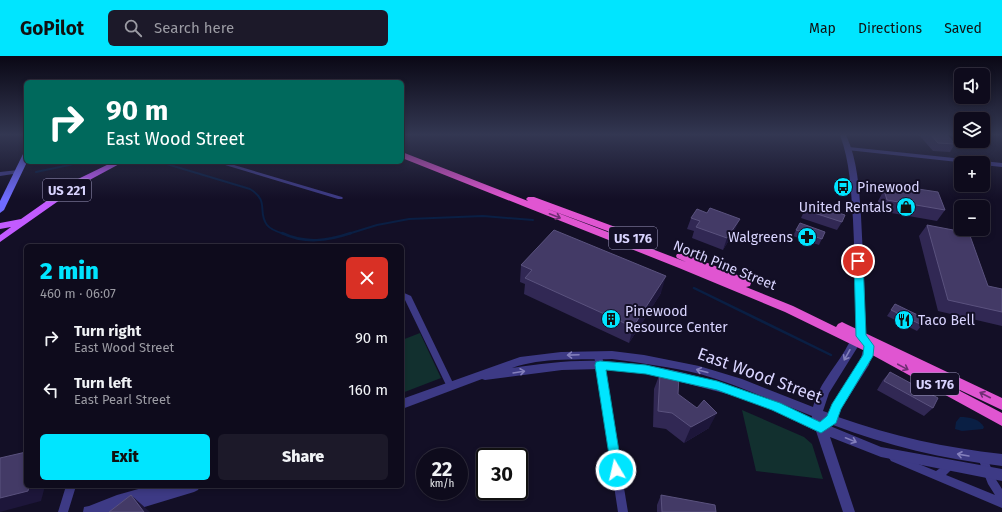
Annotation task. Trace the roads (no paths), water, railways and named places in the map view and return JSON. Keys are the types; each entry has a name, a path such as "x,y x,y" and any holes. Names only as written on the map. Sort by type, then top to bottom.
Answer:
{"highway":[{"name":"North Pine Street","path":"405,156 683,265 789,309 858,338 1002,404"},
{"name":"North Pine Street","path":"423,156 697,262 769,293 858,338 869,348 1002,420"}],"main road":[{"path":"0,210 24,160"},
{"name":"US 221","path":"0,239 81,181 115,164"},
{"path":"0,226 21,223"},
{"path":"0,248 21,223"}],"street":[{"path":"849,512 821,428 817,421 817,414 823,393 858,338 857,221 851,156"},
{"path":"919,156 1002,165"},
{"path":"224,164 328,196 340,198"},
{"path":"0,174 18,172"},
{"path":"404,296 408,298 450,385"},
{"path":"821,428 832,419 836,408 865,362 869,348"},
{"name":"East Wood Street","path":"404,403 450,385 480,377 599,360 644,359 699,370 738,382 817,414 881,437 906,444 1002,460"},
{"path":"599,360 623,512"},
{"name":"East Wood Street","path":"599,360 646,369 717,386 776,407 821,428 880,452 997,476"},
{"path":"880,452 1002,502"},
{"path":"983,458 997,476 991,481 1002,497"},
{"path":"937,476 949,466"},
{"path":"63,512 70,488"},
{"path":"89,512 117,501 163,488"},
{"path":"107,512 187,488"}],"water":[{"path":"960,417 974,419 980,422 984,427 983,429 962,431 955,429 956,422"}],"waterway":[{"path":"36,172 74,164"},
{"path":"167,164 250,189 256,193 262,202 263,216 267,225 273,230 284,234"},
{"path":"348,234 377,225 409,219 483,216 533,220"},
{"path":"282,233 299,239 308,240 333,238 351,233"},
{"path":"694,288 831,355"}],"place":[{"name":"Pinewood","path":"843,187"},
{"name":"United Rentals","path":"906,207"},
{"name":"Walgreens","path":"807,237"},
{"name":"Pinewood Resource Center","path":"611,319"},
{"name":"Taco Bell","path":"904,320"}]}
